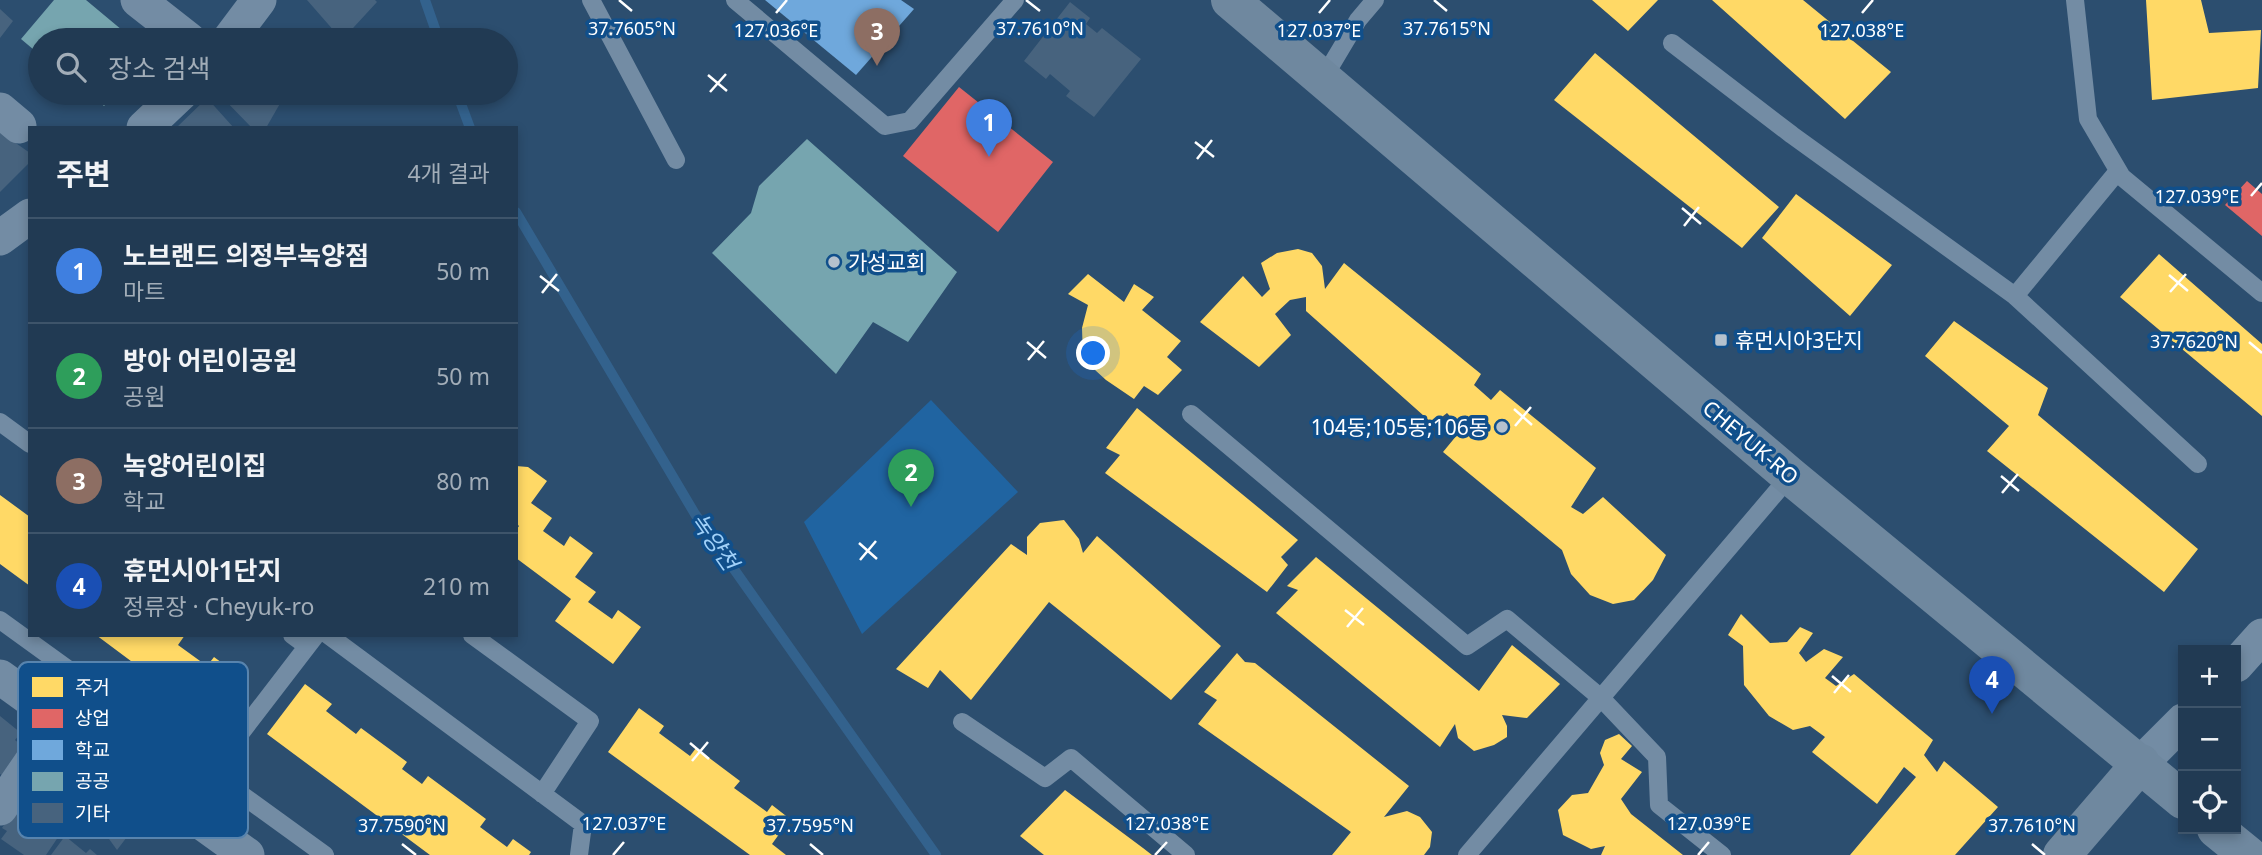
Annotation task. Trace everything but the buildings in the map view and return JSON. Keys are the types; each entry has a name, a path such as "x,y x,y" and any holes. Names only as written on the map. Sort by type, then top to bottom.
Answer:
{"street":[{"path":"138,0 174,28"},
{"path":"238,28 259,0"},
{"name":"CHEYUK-RO","path":"1230,0 1324,77 1790,476 2178,796"},
{"path":"147,126 169,105"},
{"path":"0,238 28,217"},
{"path":"2241,659 2262,636"},
{"path":"0,677 18,689"},
{"path":"2062,855 2141,763 2178,726"},
{"path":"0,808 18,782"},
{"path":"2222,834 2248,855"},
{"path":"224,838 247,855"}],"lane":[{"path":"591,0 676,160"},
{"path":"735,0 885,127 910,121 1015,0"},
{"path":"1324,77 1358,19 1375,0"},
{"path":"2075,0 2088,119 2118,171 2262,293"},
{"path":"1672,43 1792,135 2015,296 2198,464"},
{"path":"2015,296 2118,171"},
{"path":"1191,414 1467,646 1507,619 1601,698 1657,757 1658,805 1722,855"},
{"path":"0,422 28,443"},
{"path":"1467,855 1790,476"},
{"path":"0,620 58,662"},
{"path":"331,637 583,824 579,855"},
{"path":"475,637 590,721 542,793"},
{"path":"248,724 312,641"},
{"path":"962,722 1045,778 1070,758 1186,855"},
{"path":"248,800 325,855"}],"shaded area":[{"path":"931,400 1018,492 862,634 804,522"}],"waterway":[{"name":"녹양천","path":"425,0 435,28"},
{"name":"녹양천","path":"461,105 469,126"},
{"name":"녹양천","path":"518,215 695,514 936,855"}],"place":[{"name":"녹양어린이집","path":"877,66"},
{"name":"노브랜드 의정부녹양점","path":"989,157"},
{"name":"가성교회","path":"834,262"},
{"name":"휴먼시아3단지","path":"1721,340"},
{"name":"104동;105동;106동","path":"1502,427"},
{"name":"방아 어린이공원","path":"911,507"},
{"name":"휴먼시아1단지","path":"1992,714"}]}
